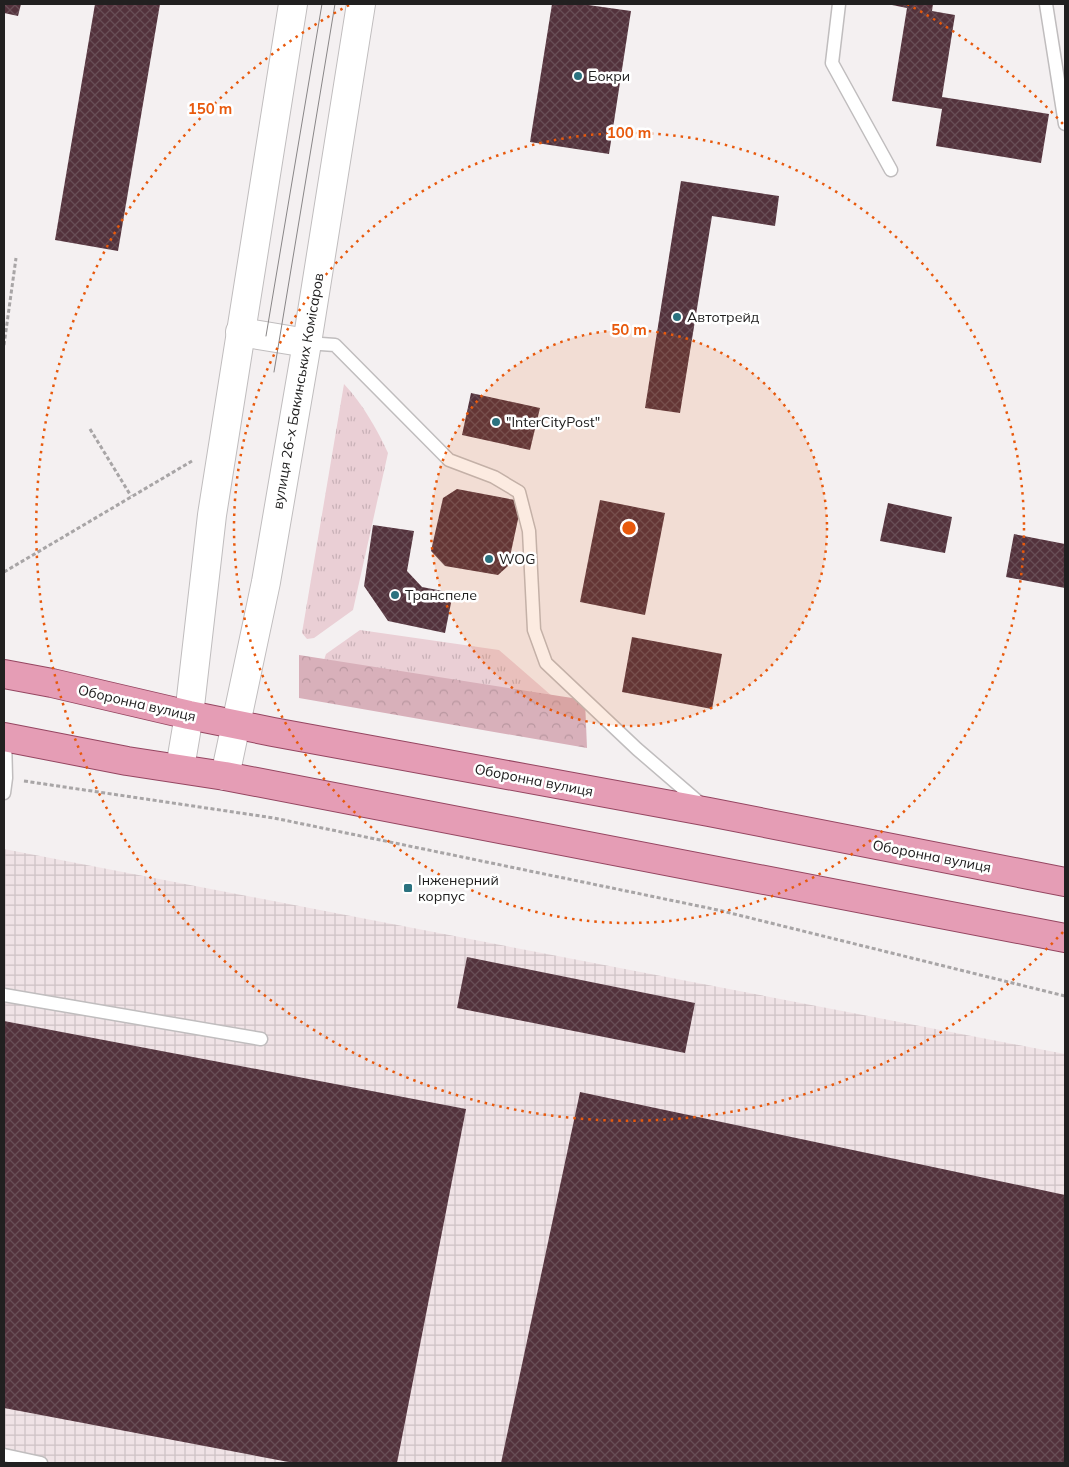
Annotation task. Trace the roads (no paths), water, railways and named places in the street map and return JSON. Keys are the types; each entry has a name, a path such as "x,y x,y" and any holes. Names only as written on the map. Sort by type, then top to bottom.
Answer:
{"main road":[{"name":"Оборонна вулиця","path":"4,674 52,683 189,715 709,812 1065,882"},
{"path":"4,737 127,761 225,776 1065,938"}],"street":[{"path":"180,768 189,715 212,515 294,4"},
{"name":"вулиця 26-х Бакинських Комісаров","path":"225,776 266,582 307,343 361,4"},
{"path":"240,332 307,343"}],"lane":[{"path":"839,4 832,63 891,170"},
{"path":"1046,4 1065,124"},
{"path":"307,343 335,345 449,460 494,477 519,492 530,531 534,630 546,663 637,749 709,812"},
{"path":"4,737 4,793"},
{"path":"4,995 261,1039"},
{"path":"4,1455 41,1463"}],"tram line":[{"path":"266,336 322,4"},
{"path":"274,372 335,4"}],"place":[{"name":"Бокри","path":"578,76"},
{"name":"Автотрейд","path":"677,317"},
{"name":"\"InterCityPost\"","path":"496,422"},
{"name":"WOG","path":"489,559"},
{"name":"Транспеле","path":"395,595"},
{"name":"Інженерний корпус","path":"408,888"}]}
